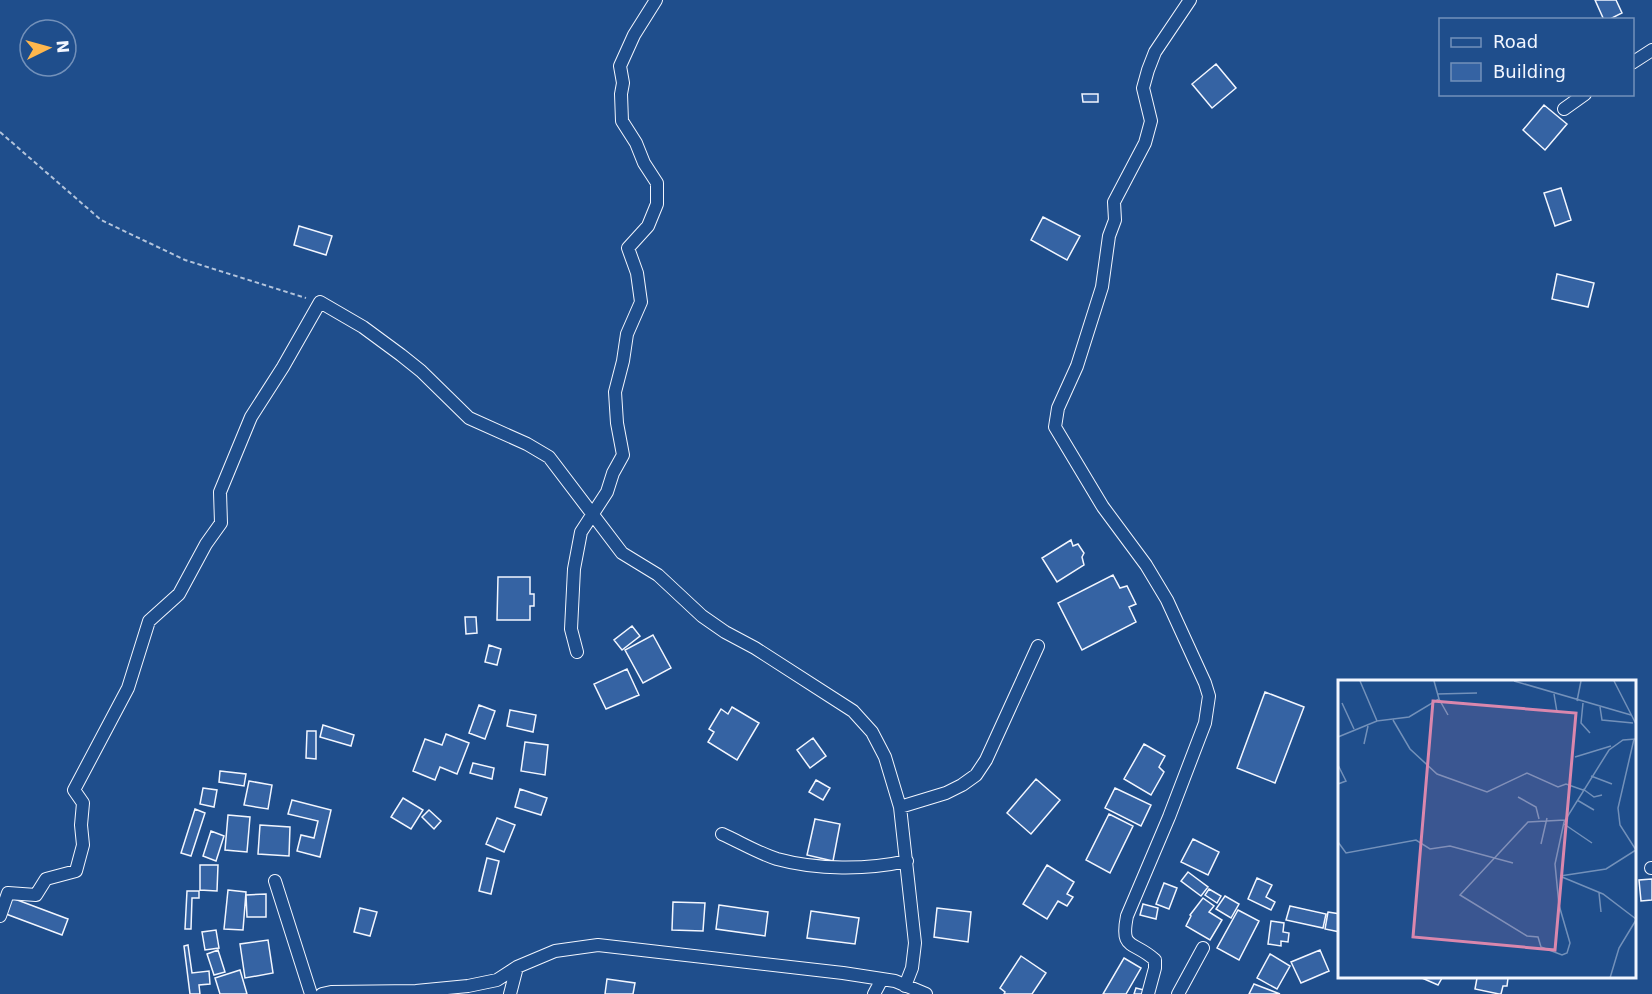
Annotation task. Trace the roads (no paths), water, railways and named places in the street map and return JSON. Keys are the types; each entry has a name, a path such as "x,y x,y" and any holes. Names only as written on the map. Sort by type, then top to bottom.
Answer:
{"street":[{"path":"578,652 571,629 574,569 581,532 607,492 613,473 623,455 616,423 615,392 627,334 641,302 637,273 628,248 648,225 657,204 657,183 622,121 623,83 620,66 634,35 656,0"},
{"path":"1148,994 1155,960 1126,942 1125,929 1135,895 1169,818 1205,723 1209,696 1167,600 1146,565 1103,507 1055,427 1058,408 1077,366 1102,287 1109,236 1116,220 1114,202 1145,143 1151,121 1143,88 1148,70 1155,52 1190,0"},
{"path":"1634,62 1652,50"},
{"path":"1564,109 1582,96"},
{"path":"0,916 8,893 36,895 46,879 76,871 83,845 81,825 83,803 74,790 128,688 150,621 179,594 206,544 221,523 220,492 251,417 321,302 363,327 401,355 421,371 469,418 526,444 549,458 622,553 658,575 702,616 724,632 755,648 853,711 872,732 881,749 900,807 915,943 912,968 905,986"},
{"path":"900,807 946,793 976,775 986,760 1038,646"},
{"path":"722,834 775,858 812,867 848,867 907,861"},
{"path":"275,881 311,994"},
{"path":"322,994 416,991 468,986 497,980 517,967 555,951 598,945 843,973 882,979 926,994"},
{"path":"1178,994 1203,948"},
{"path":"513,990 517,967"},
{"path":"874,994 882,979"}]}
